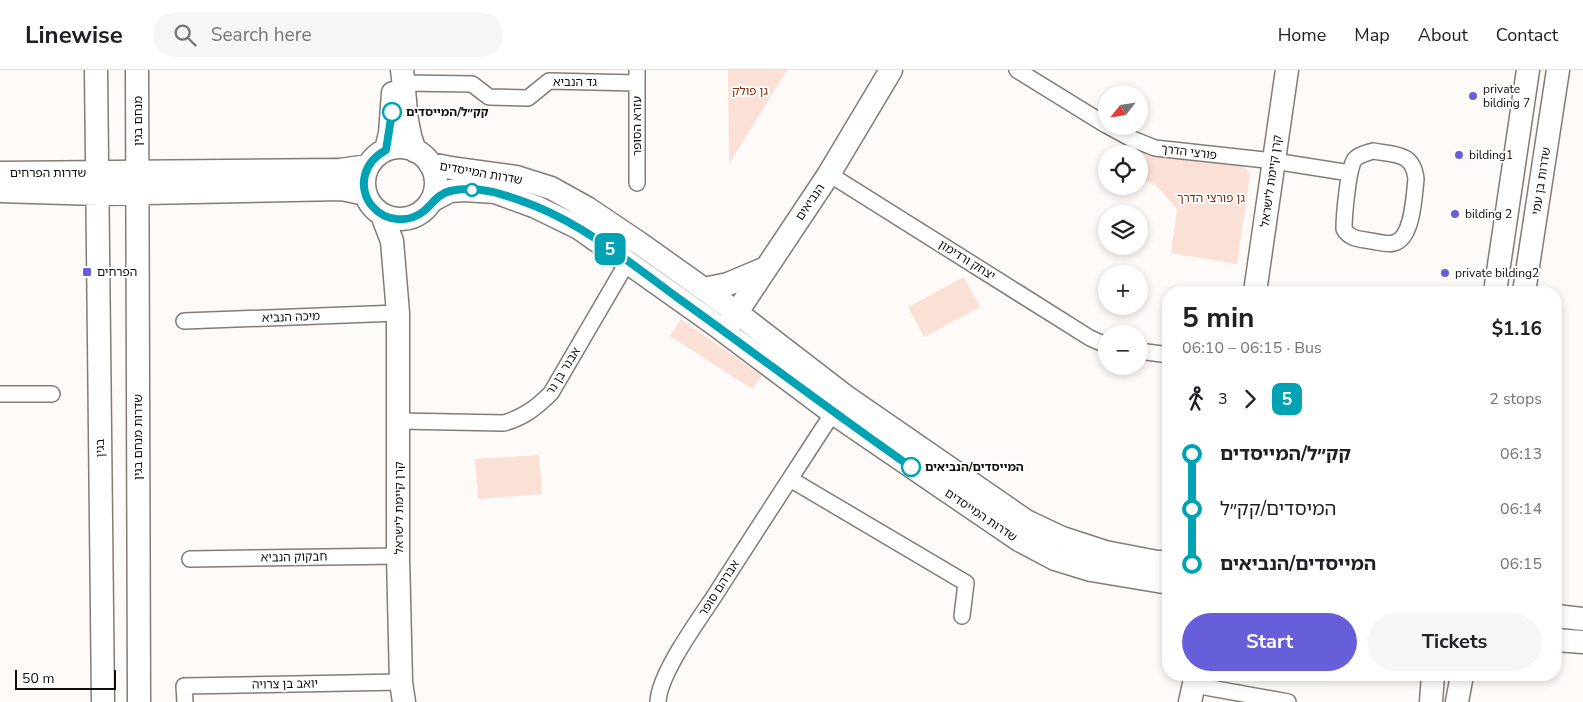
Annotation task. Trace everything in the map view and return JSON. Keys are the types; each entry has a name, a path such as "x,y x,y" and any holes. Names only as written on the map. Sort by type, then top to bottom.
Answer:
{"street":[{"name":"בגין","path":"96,70 102,702"},
{"name":"מנחם בגין","path":"137,70 138,182"},
{"name":"הנביאים","path":"724,331 829,174 892,70"},
{"name":"פורצי הדרך","path":"1017,70 1098,120"},
{"name":"קרן קיימת לישראל","path":"1256,286 1287,70"},
{"path":"1496,286 1528,70"},
{"name":"שדרות בן עמי","path":"1525,286 1558,70"},
{"path":"386,150 400,74"},
{"path":"400,74 410,137 422,157 434,170 435,192 424,208 408,219 397,220 382,215 372,207 365,194 364,179 368,166 375,156 386,150 400,147 422,157"},
{"name":"גד הנביא","path":"400,74 472,84 489,97 528,98 549,81 637,76"},
{"name":"עזרא הסופר","path":"637,76 637,183"},
{"name":"פורצי הדרך","path":"1124,135 1155,148 1350,173"},
{"path":"1373,151 1405,157 1412,163 1416,179 1409,228 1403,237 1389,244 1347,235 1344,229 1344,221 1350,173 1354,160 1363,154 1373,151"},
{"name":"שדרות המייסדים","path":"422,157 457,170 516,177 550,188 588,208 736,312 839,404 1019,540 1055,560 1091,570 1162,582"},
{"path":"97,184 340,170 368,166"},
{"name":"שדרות הפרחים","path":"0,173 97,184"},
{"name":"יצחק ורדימון","path":"829,174 1098,342"},
{"path":"138,182 342,188 365,194"},
{"name":"שדרות מנחם בגין","path":"138,182 139,702"},
{"name":"שדרות הפרחים","path":"0,191 97,184"},
{"name":"שדרות המייסדים","path":"424,208 450,191 464,190 495,192 536,207 579,228 724,331 1026,521 1062,538 1105,552 1162,562"},
{"name":"קרן קיימת לישראל","path":"398,313 408,238 411,226 424,208"},
{"name":"קרן קיימת לישראל","path":"382,215 392,241 398,313 398,556 403,692"},
{"name":"אבנר בן נר","path":"399,421 504,423 518,419 534,410 551,393 628,261"},
{"path":"704,289 734,281 766,268"},
{"name":"מיכה הנביא","path":"184,321 398,313"},
{"path":"1148,352 1162,354"},
{"path":"0,394 52,394"},
{"name":"אברהם סופר","path":"658,702 660,686 666,674 839,404"},
{"path":"790,479 966,583 962,616"},
{"name":"חבקוק הנביא","path":"190,559 398,556"},
{"path":"1562,616 1583,618"},
{"path":"1562,640 1583,642"},
{"path":"1430,702 1432,681"},
{"path":"1457,702 1461,681"},
{"name":"יואב בן צרויה","path":"185,702 184,686 403,692"},
{"path":"1194,687 1288,702"}],"green space":[{"name":"גן פולק","path":"728,70 787,70 729,164"},
{"name":"גן פורצי הדרך","path":"1148,153 1243,167 1248,170 1250,176 1237,264 1171,253 1177,209 1154,183 1148,182"},
{"path":"964,277 980,307 924,337 908,307"},
{"path":"681,319 762,376 752,389 670,336"},
{"path":"539,455 542,494 478,499 475,459"}],"bus line":[{"name":"5","path":"392,112 386,150 375,156 370,162 364,179 365,194 370,204 382,215 397,220 408,219 418,215 439,196 450,191 464,190 495,192 536,207 579,228 628,261 833,413 911,467"}],"place":[{"name":"private bilding 7","path":"1473,96"},
{"name":"קק״ל/המייסדים","path":"392,112"},
{"name":"bilding1","path":"1459,155"},
{"name":"bilding 2","path":"1455,214"},
{"name":"הפרחים","path":"87,272"},
{"name":"private bilding2","path":"1445,273"},
{"name":"המייסדים/הנביאים","path":"911,467"}]}
